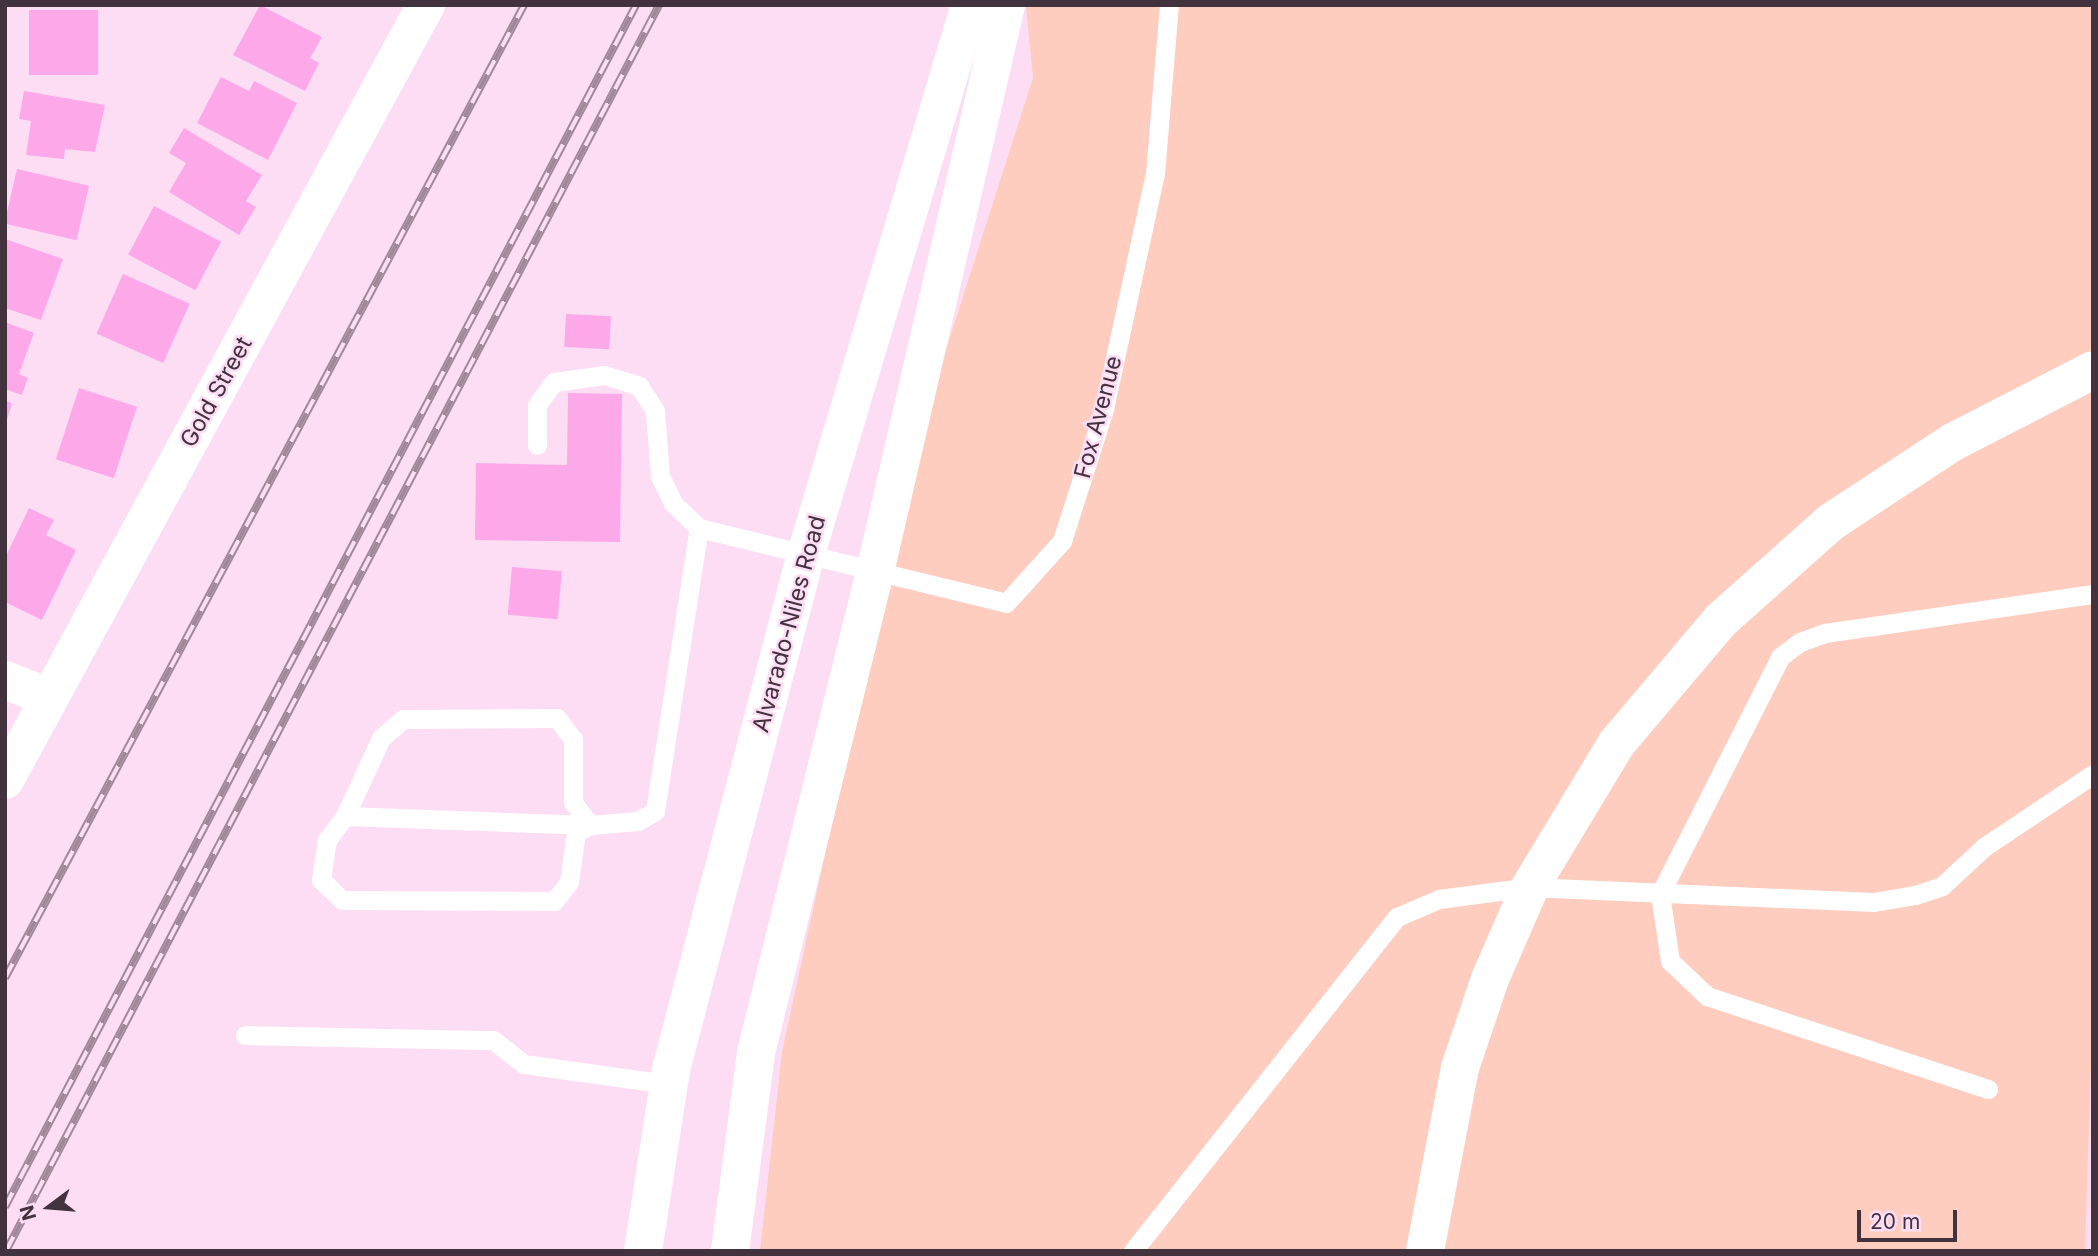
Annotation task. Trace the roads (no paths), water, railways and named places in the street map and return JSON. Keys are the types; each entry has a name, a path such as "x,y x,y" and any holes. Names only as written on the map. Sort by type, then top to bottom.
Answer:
{"main road":[{"name":"Gold Street","path":"5,780 426,5"},
{"name":"Alvarado-Niles Road","path":"643,1251 669,1084 806,554 970,5"},
{"path":"730,1251 756,1054 875,572 1006,5"},
{"path":"1425,1251 1460,1068 1490,979 1530,887 1617,743 1721,620 1774,570 1891,480 1953,442 2093,370"},
{"path":"5,680 48,697"}],"lane":[{"name":"Fox Avenue","path":"699,528 1006,603 1062,541 1104,409 1155,174 1169,5"},
{"path":"345,817 590,825 638,821 656,811 699,528 673,503 660,476 655,411 639,387 604,375 554,382 537,405 537,445"},
{"path":"1988,1088 1707,996 1670,961 1660,894 1780,657 1800,642 1838,631 2093,594"},
{"path":"557,718 573,739 573,802 590,825 576,832 569,882 554,901 342,900 321,880 327,840 345,817 381,738 403,719 557,718"},
{"path":"1133,1251 1397,917 1439,899 1530,887 1874,902 1915,895 1942,886 1984,847 2093,774"},
{"path":"245,1035 493,1040 524,1065 669,1084"}],"railway":[{"path":"5,978 524,5"},
{"path":"5,1207 636,5"},
{"path":"6,1251 659,5"}]}
